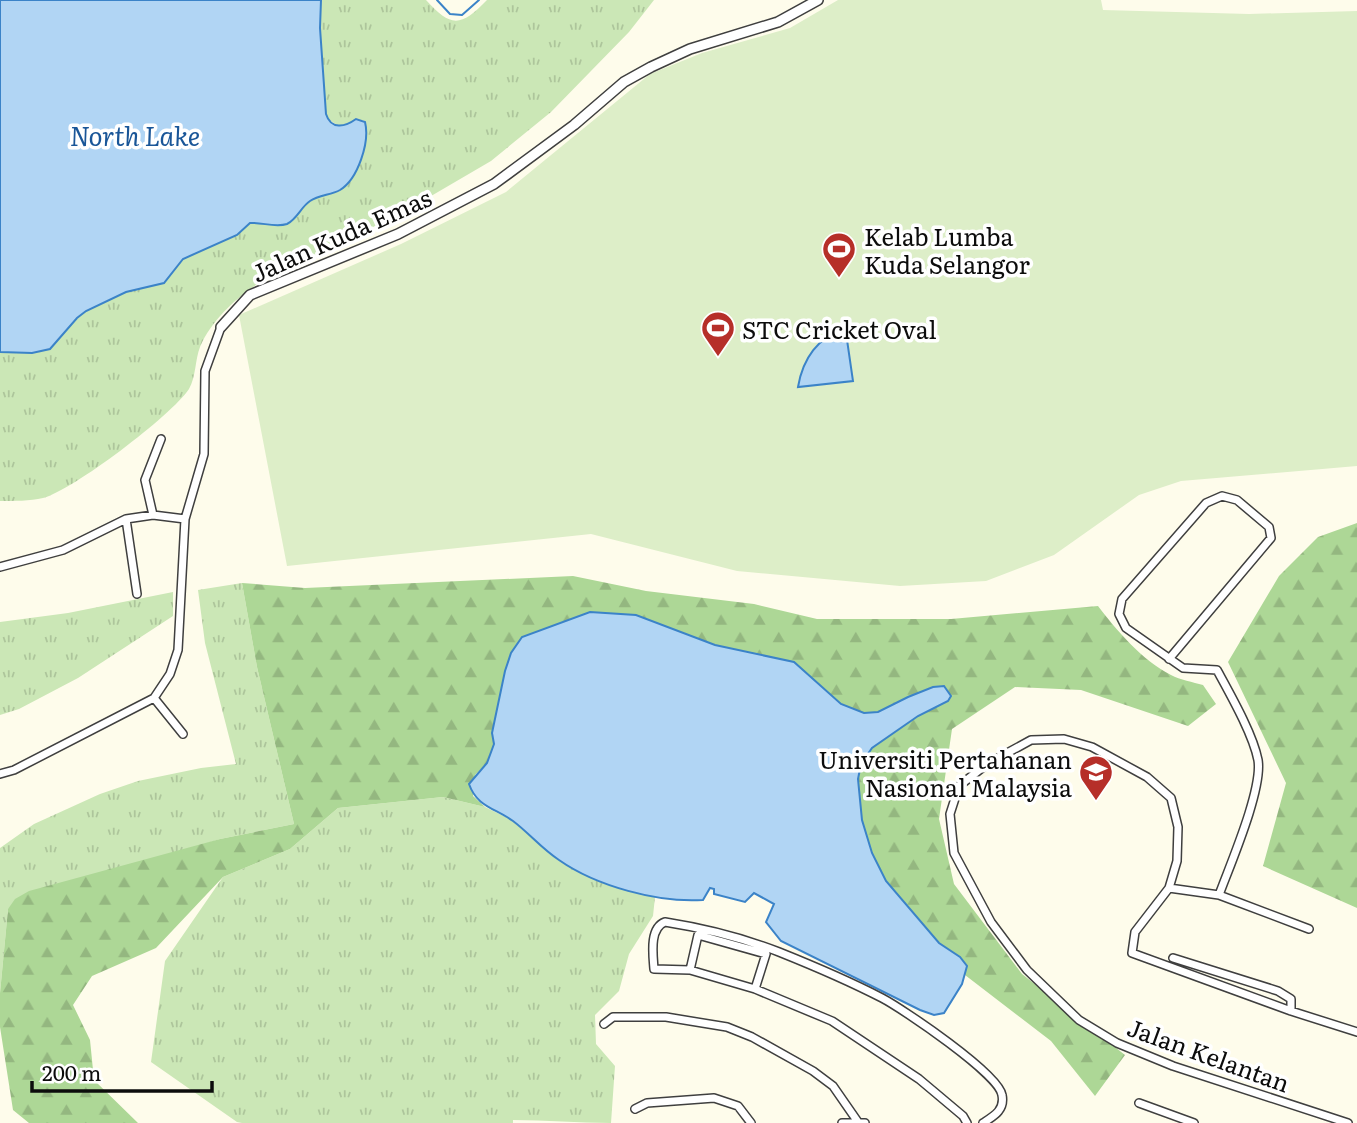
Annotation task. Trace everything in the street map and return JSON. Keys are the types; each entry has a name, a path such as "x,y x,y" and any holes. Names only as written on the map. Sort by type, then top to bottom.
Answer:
{"street":[{"name":"Jalan Kuda Emas","path":"0,774 15,770 153,698 170,674 178,650 185,519 204,454 205,372 221,327 250,295 398,234 494,184 574,125 624,82 650,66 690,49 778,22 818,0"},
{"path":"153,515 145,481 161,439"},
{"path":"1169,659 1271,538 1269,527 1237,500 1222,496 1206,503 1122,598 1119,614 1126,628 1169,659 1183,668 1217,670 1239,712 1258,760 1258,785 1219,895"},
{"path":"0,566 63,550 126,519 153,515 185,519"},
{"path":"126,519 137,594"},
{"path":"153,698 183,734"},
{"name":"Jalan Kelantan","path":"1169,888 1177,861 1178,827 1171,798 1147,777 1092,747 1064,739 1031,740 987,764 959,786 950,814 954,853 991,922 1027,971 1079,1020 1117,1043 1173,1066 1348,1123"},
{"path":"1309,929 1219,895 1169,888 1135,932 1132,953 1357,1032"},
{"path":"967,1123 963,1116 919,1079 832,1021 755,989 690,970 654,969 655,930 659,924 665,922 721,933 776,951 884,999 966,1056 993,1079 1000,1088 1002,1103 996,1115 983,1123"},
{"path":"690,970 698,935 766,954 755,989"},
{"path":"1174,958 1278,991 1291,999 1291,1011"},
{"path":"604,1024 613,1017 666,1017 727,1027 752,1037 813,1071 833,1086 858,1122"},
{"path":"635,1109 648,1103 714,1098 738,1106 751,1123"},
{"path":"1139,1103 1194,1123"},
{"path":"842,1123 865,1123"}],"green space":[{"path":"321,0 426,0 442,16 456,21 470,15 487,0 654,0 629,32 551,112 491,161 402,213 262,281 243,294 218,318 205,337 198,352 189,389 163,416 120,451 76,482 43,498 0,501 0,352 32,353 86,311 126,292 164,283 183,259 237,235 250,223 273,225 312,199 347,185 361,161 366,125 363,120 354,120 345,126 337,125 328,119 320,60"},
{"name":"Kelab Lumba Kuda Selangor","path":"838,0 1101,0 1103,10 1249,14 1357,11 1357,466 1181,481 1139,495 1054,555 986,581 900,586 737,571 591,534 287,566 239,315 401,244 506,192 650,74 702,53 790,28"},
{"path":"1357,523 1357,908 1263,866 1286,783 1228,662 1279,576 1318,537"},
{"path":"573,576 646,591 754,604 817,619 951,619 1098,606 1122,635 1160,669 1175,677 1203,685 1216,704 1188,726 1081,690 1015,687 952,729 939,819 954,884 1022,974 1125,1055 1095,1096 1051,1041 965,975 967,965 939,943 886,881 872,853 862,820 858,779 861,764 872,748 918,716 948,701 908,697 878,712 864,713 841,704 794,662 685,636 505,671 492,733 494,744 487,763 475,775 473,796 485,807 443,797 338,808 290,849 223,877 156,948 92,976 73,1005 90,1040 94,1080 138,1123 29,1123 13,1110 0,1027 0,993 8,909 15,899 29,891 220,839 294,824 257,667 242,583 305,588"},
{"path":"242,583 257,667 294,824 220,839 8,909 0,993 0,848 34,824 100,794 138,781 236,764 205,643 198,590"},
{"path":"173,592 173,616 78,678 19,709 0,715 0,622 68,613"},
{"path":"443,797 485,807 510,819 559,860 593,879 655,897 653,916 629,954 619,991 595,1015 596,1044 615,1066 611,1123 513,1120 513,1123 242,1123 151,1062 165,961 223,877 290,849 338,808"}],"water":[{"name":"North Lake","path":"0,0 321,0 320,28 326,114 331,123 339,126 356,119 365,122 366,140 357,169 340,190 310,201 287,224 250,223 237,235 183,259 164,283 126,292 86,311 50,349 32,353 0,352"},
{"path":"845,326 853,381 798,387 800,376 813,350"},
{"path":"590,612 636,615 715,645 794,662 841,704 864,713 878,712 933,687 944,686 951,696 948,701 918,716 872,748 861,764 858,779 862,820 872,853 886,881 939,943 960,957 967,966 962,984 944,1013 934,1015 920,1010 781,941 766,922 774,904 754,893 745,902 714,894 714,889 710,888 703,900 685,900 647,896 609,885 559,860 513,821 477,798 469,784 487,763 494,744 492,733 511,653 522,637"}],"waterway":[{"path":"437,0 450,14 462,15 479,0"}],"place":[{"name":"Kelab Lumba Kuda Selangor","path":"839,279"},
{"name":"STC Cricket Oval","path":"718,358"},
{"name":"Universiti Pertahanan Nasional Malaysia","path":"1096,802"}]}
